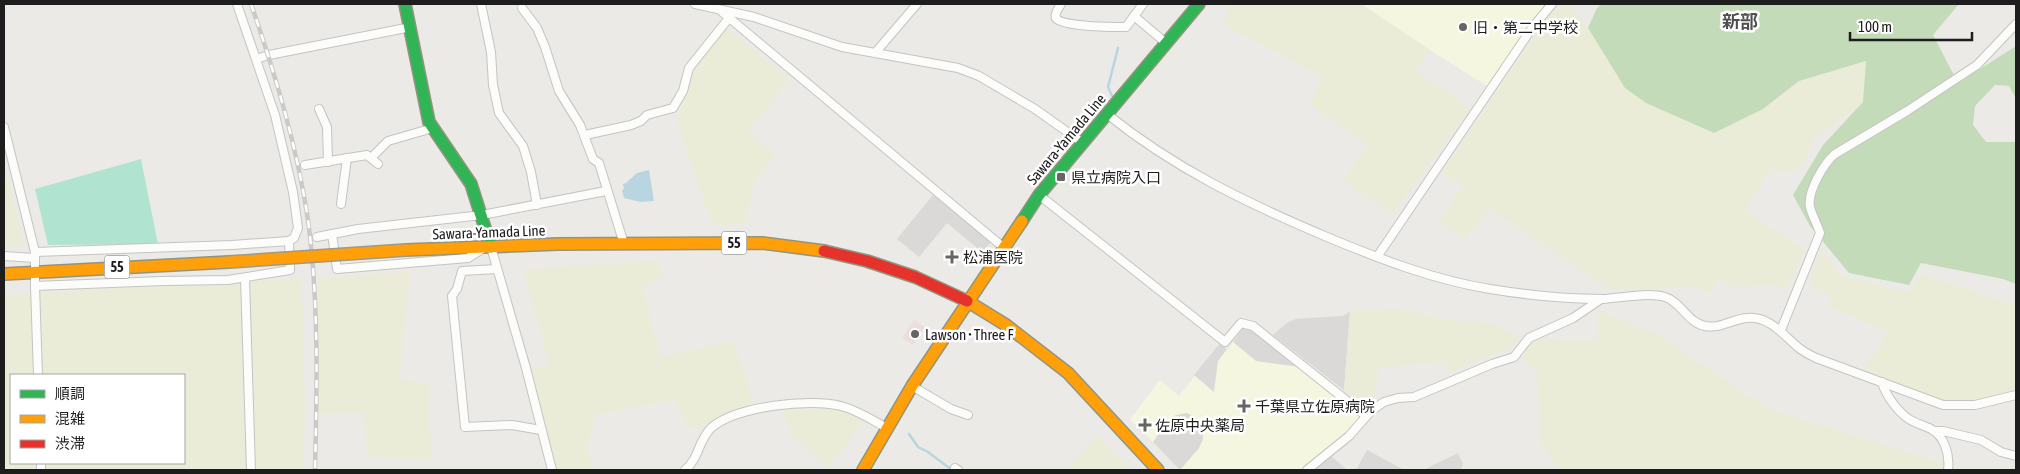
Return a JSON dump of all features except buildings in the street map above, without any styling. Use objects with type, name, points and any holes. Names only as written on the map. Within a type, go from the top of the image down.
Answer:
[{"type":"main road","points":[[405,4],[429,122],[471,184],[482,215],[488,247]]},
{"type":"main road","name":"Sawara-Yamada Line","points":[[863,470],[912,386],[1039,195],[1199,4]]},
{"type":"main road","name":"Sawara-Yamada Line","points":[[4,274],[406,250],[624,244],[756,243],[809,248],[867,261],[915,277],[967,301]]},
{"type":"main road","points":[[967,301],[1006,325],[1068,373],[1158,470]]},
{"type":"street","points":[[4,256],[232,245],[289,241],[294,238],[298,228],[293,192],[275,115],[237,4]]},
{"type":"street","points":[[481,4],[491,52],[493,85],[499,113],[523,146],[531,172],[537,205]]},
{"type":"street","points":[[695,4],[754,17],[842,47],[958,68],[979,76],[1035,109],[1083,143]]},
{"type":"street","points":[[875,53],[917,4]]},
{"type":"street","points":[[1061,4],[1056,13],[1056,18],[1060,22],[1069,25],[1126,27],[1143,4]]},
{"type":"street","points":[[1377,257],[1532,28],[1552,4]]},
{"type":"street","points":[[522,8],[537,28],[559,91],[585,135],[593,159],[599,164],[624,244]]},
{"type":"street","points":[[719,9],[1003,247]]},
{"type":"street","points":[[1134,16],[1166,43]]},
{"type":"street","points":[[585,135],[631,125],[648,115],[673,108],[683,91],[689,68],[729,18]]},
{"type":"street","points":[[1781,330],[1820,233],[1810,205],[1810,198],[1825,163],[1835,154],[1977,65],[2016,24]]},
{"type":"street","points":[[256,59],[411,27]]},
{"type":"street","points":[[319,110],[327,127],[328,162]]},
{"type":"street","points":[[1107,114],[1128,131],[1209,183],[1262,210],[1377,257],[1452,282],[1533,295],[1601,299],[1665,297],[1680,307],[1690,318],[1706,326],[1718,326],[1741,319],[1754,318],[1771,324],[1781,330],[1800,348],[1816,358],[1943,405],[1975,405],[2016,395]]},
{"type":"street","points":[[4,127],[35,255],[38,374]]},
{"type":"street","points":[[371,158],[388,141],[433,128]]},
{"type":"street","points":[[305,165],[367,155],[378,164]]},
{"type":"street","points":[[340,204],[347,158]]},
{"type":"street","points":[[317,236],[358,229],[482,215],[606,191]]},
{"type":"street","points":[[1039,195],[1225,342],[1240,323],[1253,326],[1366,416]]},
{"type":"street","points":[[332,234],[337,269],[468,258],[488,247],[497,269],[526,368],[552,470]]},
{"type":"street","points":[[35,286],[245,278],[290,270],[289,241]]},
{"type":"street","points":[[497,269],[462,271],[457,289],[452,296],[465,427],[512,425],[541,430]]},
{"type":"street","points":[[245,278],[251,470]]},
{"type":"street","points":[[1307,470],[1349,436],[1366,416],[1384,402],[1398,398],[1414,397],[1492,364],[1514,357],[1529,338],[1573,318],[1601,299]]},
{"type":"street","points":[[1882,382],[1884,390],[1906,418],[1934,430],[1982,440],[2001,452],[2016,456]]},
{"type":"street","points":[[912,386],[951,409],[968,415]]},
{"type":"street","points":[[685,470],[691,466],[701,440],[712,427],[744,411],[806,404],[836,405],[863,415],[887,428]]},
{"type":"street","points":[[1934,430],[1945,445],[1949,460],[1948,470]]},
{"type":"shaded area","points":[[1223,4],[1361,4],[1430,50],[1416,72],[1471,108],[1392,214],[1343,180],[1368,145],[1311,105],[1321,76],[1224,25],[1228,12]]},
{"type":"shaded area","name":"旧・第二中学校","points":[[1361,4],[1546,4],[1489,87]]},
{"type":"shaded area","points":[[1571,6],[1603,49],[1763,109],[1799,81],[1866,61],[1863,102],[1811,141],[1807,161],[1794,172],[1770,170],[1745,210],[1805,250],[1787,287],[1762,285],[1735,287],[1718,281],[1710,293],[1688,286],[1650,290],[1609,289],[1489,208],[1465,240],[1440,221],[1463,186],[1442,172],[1550,12]]},
{"type":"shaded area","points":[[727,28],[790,80],[748,131],[775,156],[755,180],[745,224],[712,225],[677,122],[692,69]]},
{"type":"shaded area","points":[[4,163],[24,246],[4,246]]},
{"type":"shaded area","points":[[933,195],[991,242],[982,252],[947,223],[919,257],[897,239]]},
{"type":"shaded area","points":[[1821,249],[1842,276],[1909,292],[1922,274],[2016,306],[2016,392],[1975,402],[1944,402],[1863,371],[1888,333],[1826,304],[1830,295],[1809,285]]},
{"type":"shaded area","points":[[657,260],[663,276],[643,287],[660,357],[734,340],[754,404],[691,430],[674,400],[595,415],[587,448],[594,470],[555,470],[528,368],[549,365],[523,269]]},
{"type":"shaded area","points":[[410,272],[399,378],[429,384],[431,459],[368,458],[362,414],[316,413],[317,278]]},
{"type":"shaded area","points":[[302,278],[305,414],[303,470],[4,470],[4,295]]},
{"type":"shaded area","points":[[1399,308],[1441,319],[1493,323],[1519,337],[1511,348],[1447,373],[1446,362],[1380,367],[1374,397],[1364,406],[1344,390],[1350,311]]},
{"type":"shaded area","points":[[1597,310],[1656,333],[1766,408],[1946,464],[1959,470],[1561,470],[1540,443],[1537,373],[1522,359],[1532,338],[1598,341]]},
{"type":"shaded area","points":[[1350,311],[1344,390],[1273,335],[1288,322],[1296,319],[1343,316]]},
{"type":"shaded area","points":[[914,320],[925,327],[913,345],[902,338]]},
{"type":"shaded area","name":"千葉県立佐原病院","points":[[1244,327],[1251,328],[1361,415],[1348,433],[1300,470],[1181,470],[1130,419],[1160,380],[1179,396],[1220,343],[1228,349]]},
{"type":"shaded area","points":[[1244,327],[1251,328],[1300,367],[1256,361],[1233,342]]},
{"type":"shaded area","points":[[1220,343],[1227,349],[1218,361],[1214,392],[1194,375]]},
{"type":"shaded area","points":[[784,409],[831,409],[845,412],[864,421],[828,468],[790,433],[784,414]]},
{"type":"shaded area","points":[[1187,413],[1197,418],[1203,425],[1203,439],[1199,448],[1180,470],[1153,442],[1171,418]]},
{"type":"shaded area","points":[[1098,435],[1131,470],[1066,470]]},
{"type":"shaded area","points":[[1367,450],[1404,470],[1356,470]]},
{"type":"shaded area","points":[[1458,453],[1463,464],[1461,470],[1423,470]]},
{"type":"shaded area","points":[[1330,455],[1347,470],[1312,470]]},
{"type":"green space","points":[[1602,4],[1959,4],[1933,35],[1958,83],[2016,46],[2016,99],[2009,86],[1995,85],[1975,106],[1973,125],[1986,142],[2016,142],[2016,284],[2003,279],[1921,263],[1909,285],[1849,273],[1810,226],[1793,195],[1823,145],[1863,102],[1866,61],[1799,81],[1763,109],[1714,133],[1646,103],[1625,88],[1588,28],[1597,8]]},
{"type":"green space","points":[[141,159],[158,244],[48,245],[35,189]]},
{"type":"water","points":[[649,170],[654,201],[640,202],[624,198],[623,184],[637,173]]},
{"type":"waterway","points":[[1112,96],[1108,87],[1118,48]]},
{"type":"waterway","points":[[909,434],[918,447],[952,470]]},
{"type":"railway","points":[[251,4],[284,110],[298,165],[308,220],[316,314],[315,470]]},
{"type":"traffic: fast","points":[[405,4],[429,122],[471,184],[491,247]]},
{"type":"traffic: fast","points":[[1022,221],[1039,195],[1199,4]]},
{"type":"traffic: slow","points":[[863,470],[912,386],[1022,221]]},
{"type":"traffic: slow","points":[[406,250],[558,244],[762,243],[824,251]]},
{"type":"traffic: slow","points":[[229,262],[406,250]]},
{"type":"traffic: slow","points":[[4,274],[229,262]]},
{"type":"traffic: slow","points":[[967,301],[1006,325],[1068,373],[1158,470]]},
{"type":"traffic: jam","points":[[824,251],[867,261],[915,277],[967,301]]},
{"type":"place","name":"旧・第二中学校","points":[[1463,27]]},
{"type":"place","name":"県立病院入口","points":[[1061,177]]},
{"type":"place","name":"松浦医院","points":[[952,257]]},
{"type":"place","name":"Lawson･Three F","points":[[915,334]]},
{"type":"place","name":"千葉県立佐原病院","points":[[1244,406]]},
{"type":"place","name":"佐原中央薬局","points":[[1145,425]]},
{"type":"district","name":"新部","points":[[1740,21]]}]
